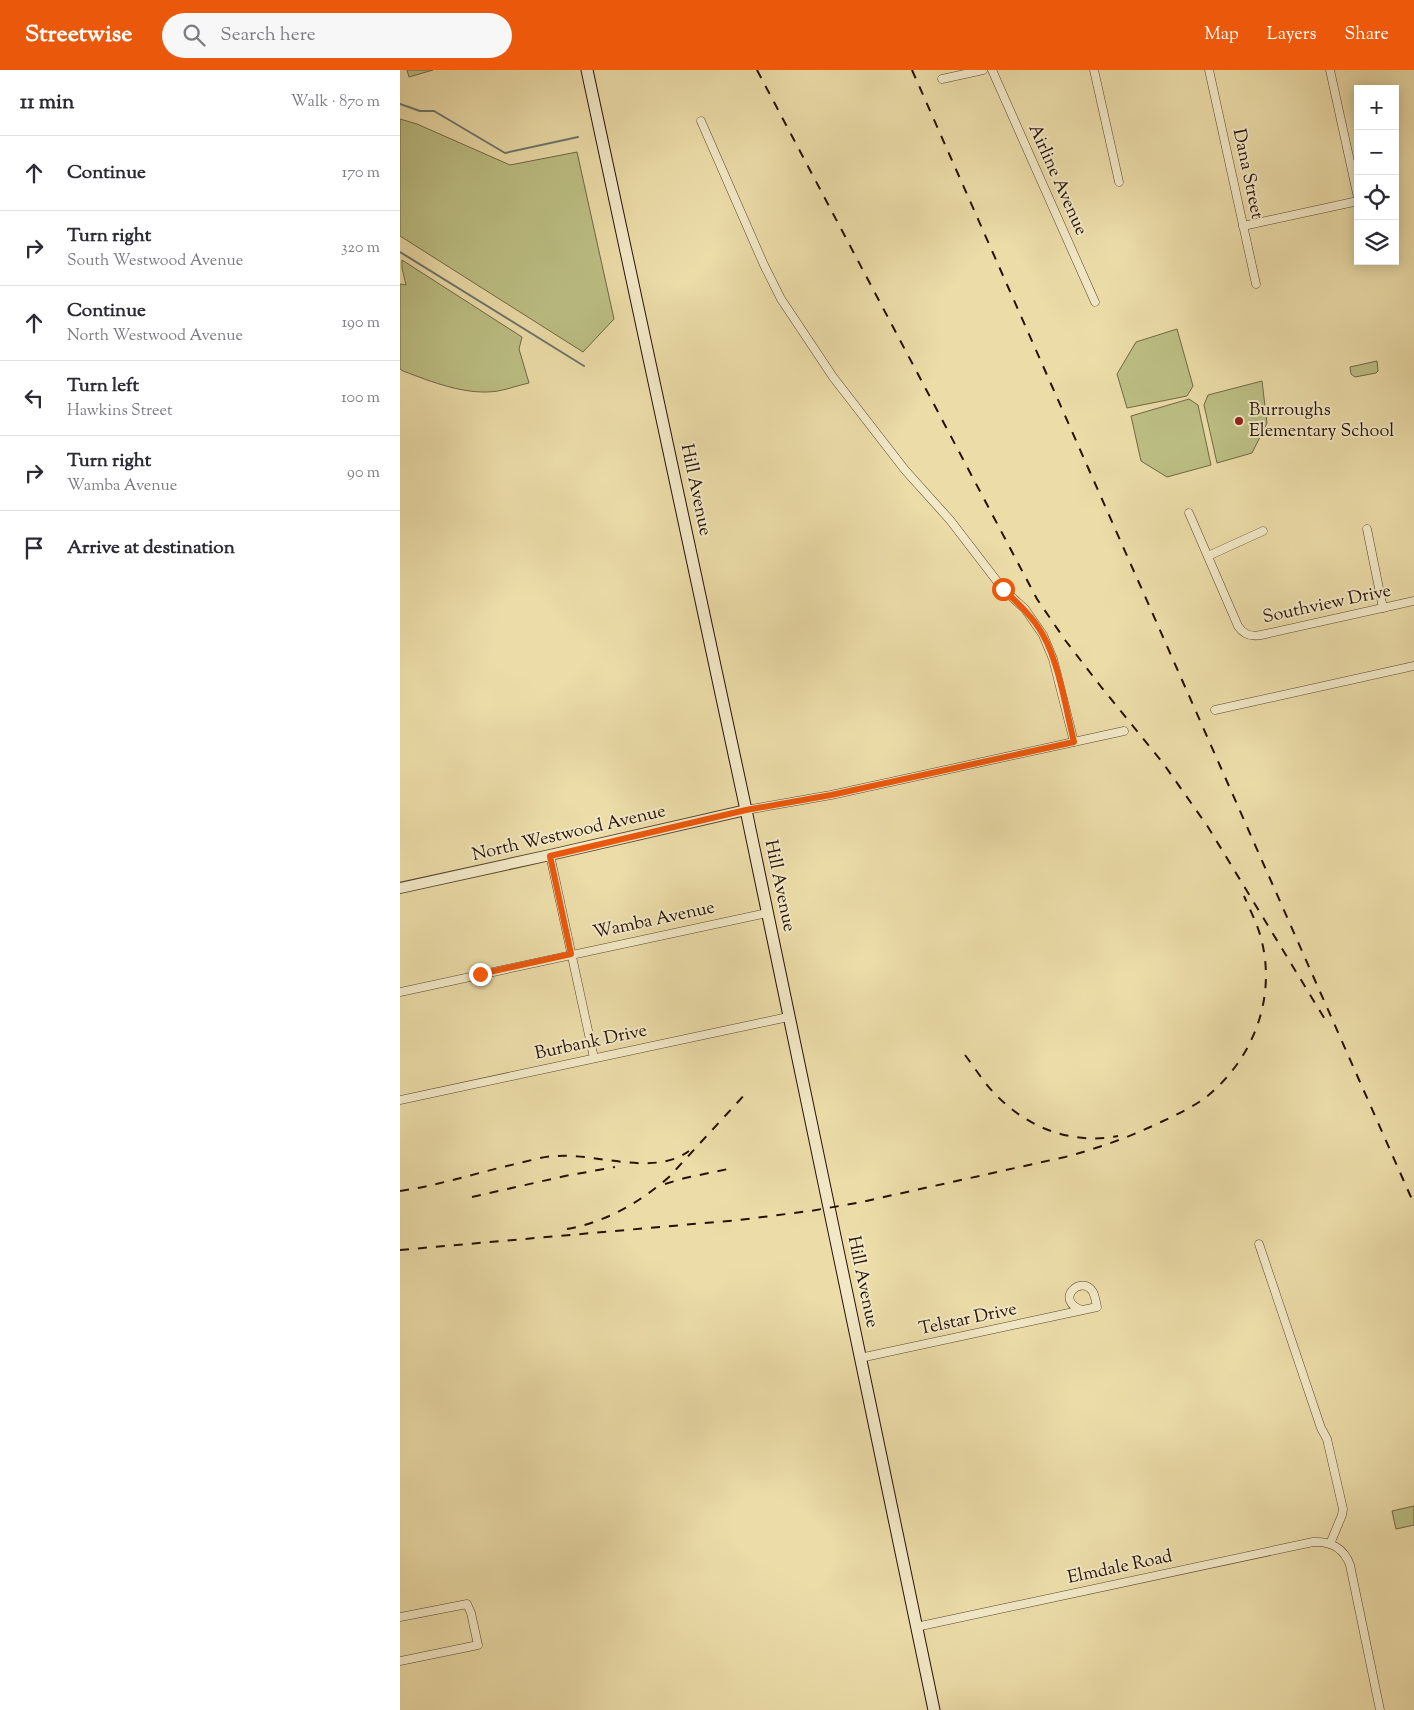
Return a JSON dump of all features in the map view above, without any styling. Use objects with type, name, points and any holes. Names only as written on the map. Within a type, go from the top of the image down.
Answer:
[{"type":"main road","name":"Hill Avenue","points":[[587,70],[746,810],[934,1710]]},
{"type":"street","points":[[942,79],[983,70]]},
{"type":"street","name":"Airline Avenue","points":[[992,70],[1095,302]]},
{"type":"street","points":[[1094,70],[1119,182]]},
{"type":"street","name":"Dana Street","points":[[1209,70],[1256,284]]},
{"type":"street","points":[[1330,70],[1354,181]]},
{"type":"street","points":[[701,121],[764,265],[781,299],[827,369],[905,470],[950,520],[1003,589],[1025,609],[1043,635],[1053,659],[1074,742]]},
{"type":"street","points":[[1242,226],[1354,201]]},
{"type":"street","points":[[1189,513],[1208,556],[1263,531]]},
{"type":"street","points":[[1367,529],[1383,608]]},
{"type":"street","name":"Southview Drive","points":[[1208,556],[1238,626],[1251,636],[1414,601]]},
{"type":"street","points":[[1216,710],[1414,666]]},
{"type":"street","points":[[746,810],[831,795],[1124,731]]},
{"type":"street","name":"North Westwood Avenue","points":[[400,888],[550,856],[746,810]]},
{"type":"street","points":[[550,856],[594,1058]]},
{"type":"street","name":"Wamba Avenue","points":[[400,992],[767,913]]},
{"type":"street","name":"Burbank Drive","points":[[400,1100],[788,1017]]},
{"type":"street","points":[[1259,1244],[1321,1428],[1330,1447],[1343,1510],[1330,1544],[1341,1550],[1350,1565],[1380,1710]]},
{"type":"street","name":"Telstar Drive","points":[[860,1358],[1082,1310]]},
{"type":"street","name":"Elmdale Road","points":[[916,1627],[1313,1542],[1330,1544]]},
{"type":"street","points":[[400,1617],[467,1604],[471,1613],[478,1645],[400,1661]]},
{"type":"green space","points":[[407,70],[433,70],[409,77]]},
{"type":"green space","points":[[400,119],[417,124],[510,165],[577,152],[614,319],[583,352],[400,236]]},
{"type":"green space","points":[[402,260],[522,337],[519,349],[529,383],[498,391],[474,392],[438,383],[400,369],[400,284],[406,285]]},
{"type":"green space","points":[[1177,329],[1193,386],[1187,396],[1127,408],[1117,374],[1136,342]]},
{"type":"green space","points":[[1377,361],[1378,371],[1376,373],[1355,377],[1351,374],[1350,367]]},
{"type":"green space","points":[[1262,381],[1267,423],[1252,453],[1217,463],[1204,405],[1208,395]]},
{"type":"green space","points":[[1189,399],[1198,405],[1211,465],[1167,477],[1141,461],[1131,416]]},
{"type":"green space","points":[[1414,1506],[1414,1525],[1396,1529],[1392,1511]]},
{"type":"waterway","points":[[400,104],[420,111],[434,111],[505,153],[578,137]]},
{"type":"waterway","points":[[400,252],[584,366]]},
{"type":"railway","points":[[757,70],[1037,599],[1065,640],[1163,763],[1208,827],[1326,1021]]},
{"type":"railway","points":[[912,70],[1414,1204]]},
{"type":"railway","points":[[400,1250],[739,1220],[810,1211],[857,1203],[1065,1157],[1138,1133],[1194,1105],[1222,1083],[1248,1046],[1257,1026],[1263,1005],[1266,983],[1265,961],[1261,938],[1244,896]]},
{"type":"railway","points":[[965,1055],[996,1095],[1022,1117],[1037,1125],[1068,1136],[1084,1138],[1118,1136]]},
{"type":"railway","points":[[567,1229],[595,1222],[609,1216],[634,1203],[658,1186],[669,1177],[748,1091]]},
{"type":"railway","points":[[400,1191],[538,1158],[572,1156],[642,1163],[675,1159],[689,1151]]},
{"type":"railway","points":[[472,1197],[615,1167]]},
{"type":"railway","points":[[665,1184],[728,1169]]},
{"type":"place","name":"Burroughs Elementary School","points":[[1239,421]]},
{"type":"route","points":[[480,974],[571,954],[550,856],[746,810],[831,795],[1074,742],[1053,659],[1043,635],[1025,609],[1003,589]]}]
